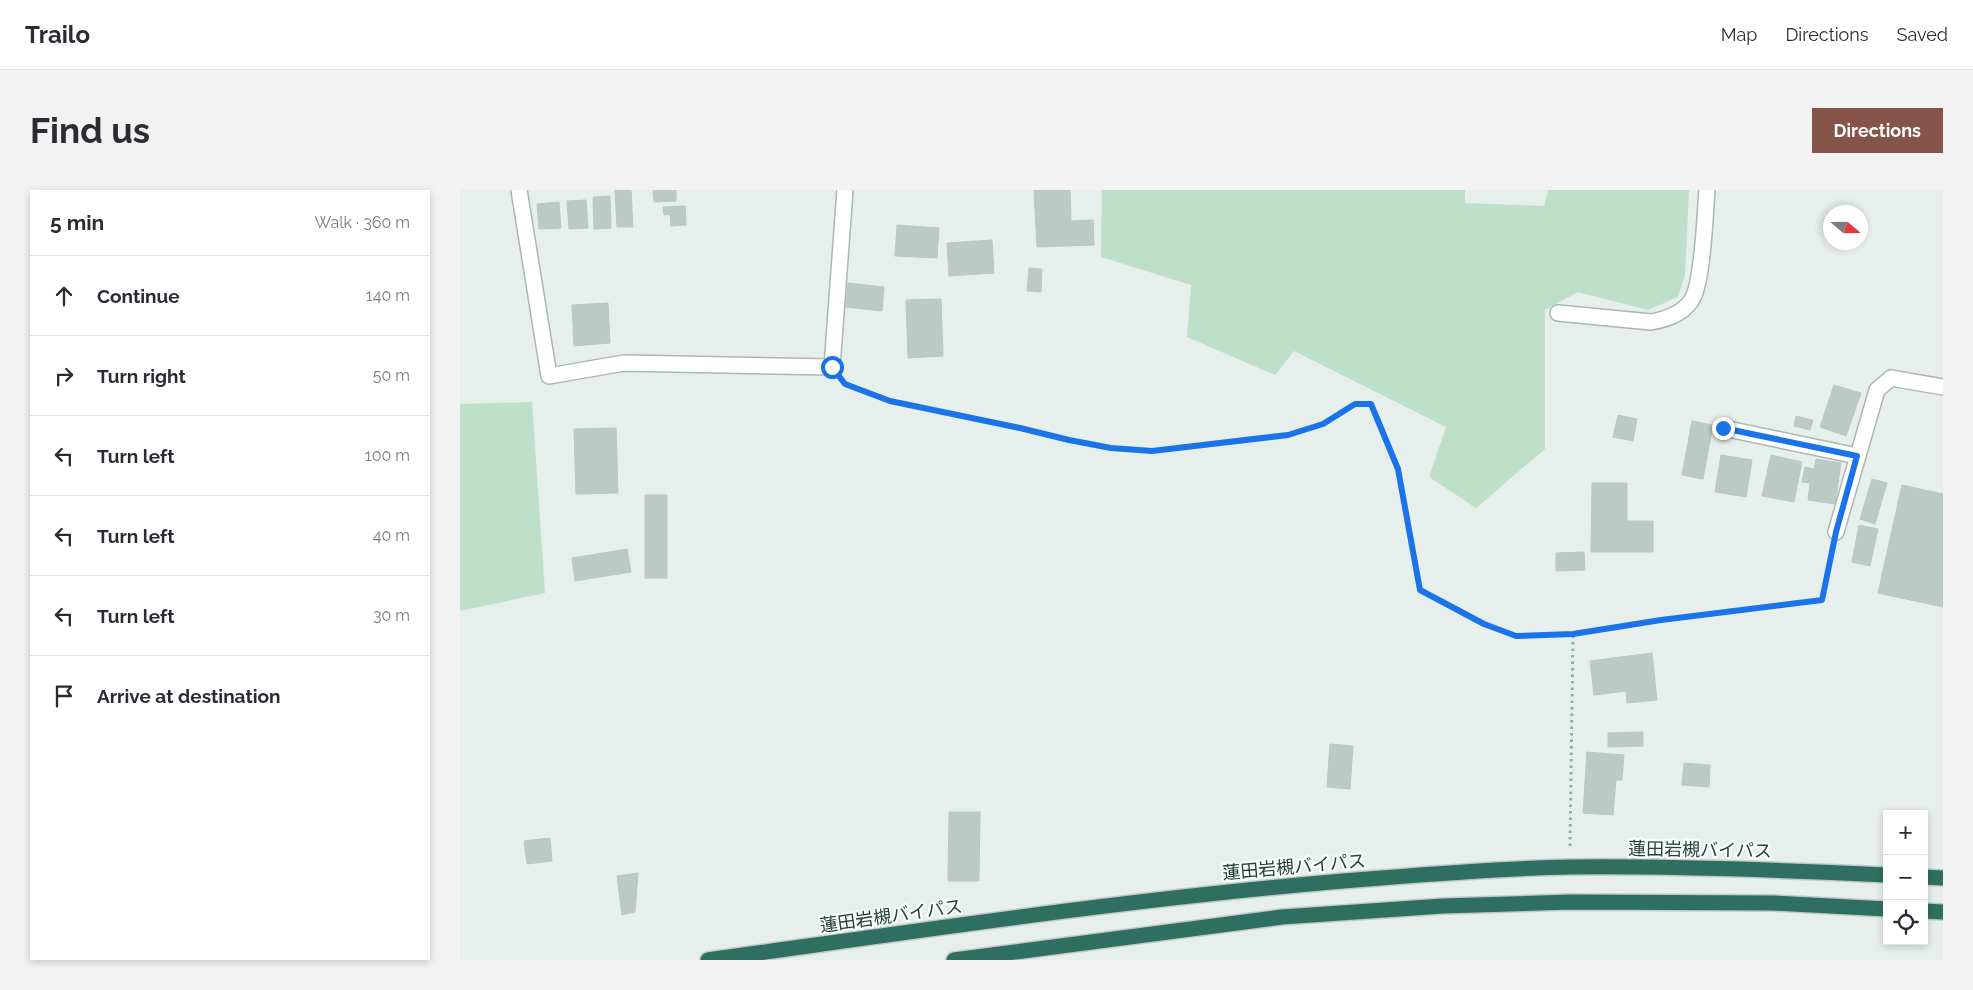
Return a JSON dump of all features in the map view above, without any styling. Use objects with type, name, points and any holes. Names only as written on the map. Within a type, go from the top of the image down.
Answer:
[{"type":"highway","name":"蓮田岩槻バイパス","points":[[708,960],[1084,908],[1284,885],[1570,867],[1768,870],[1883,875]]},
{"type":"highway","points":[[1928,877],[1943,878]]},
{"type":"highway","points":[[954,960],[1282,917],[1443,906],[1571,902],[1763,902],[1883,909]]},
{"type":"highway","points":[[1928,911],[1943,912]]},
{"type":"street","points":[[520,190],[549,376],[624,363],[832,367],[845,190]]},
{"type":"street","points":[[1558,314],[1652,322],[1682,311],[1692,299],[1698,283],[1707,190]]},
{"type":"street","points":[[1836,532],[1877,390],[1891,378],[1943,387]]},
{"type":"street","points":[[1723,428],[1857,456]]},
{"type":"path","points":[[832,367],[845,384],[890,401],[1069,440],[1111,448],[1152,451],[1288,435],[1323,424],[1355,404],[1371,404],[1398,469],[1420,590],[1484,624],[1516,636],[1573,634],[1661,620],[1822,600],[1836,532]]},
{"type":"path","points":[[1570,867],[1573,634]]},
{"type":"green space","points":[[1102,190],[1465,190],[1465,203],[1544,206],[1548,190],[1689,190],[1685,275],[1678,297],[1648,310],[1578,292],[1545,310],[1545,449],[1476,508],[1429,477],[1446,427],[1294,351],[1275,375],[1187,337],[1191,285],[1101,257]]},
{"type":"green space","points":[[532,402],[545,593],[460,611],[460,404]]},
{"type":"building","points":[[615,190],[631,190],[633,227],[617,227]]},
{"type":"building","points":[[653,190],[676,190],[676,201],[654,202]]},
{"type":"building","points":[[1034,190],[1070,190],[1071,221],[1093,220],[1094,245],[1037,247]]},
{"type":"building","points":[[610,196],[611,228],[594,229],[593,197]]},
{"type":"building","points":[[586,200],[588,228],[569,229],[567,201]]},
{"type":"building","points":[[559,202],[561,228],[539,229],[537,204]]},
{"type":"building","points":[[685,206],[686,225],[671,226],[670,214],[664,215],[663,207]]},
{"type":"building","points":[[897,225],[939,228],[937,258],[895,256]]},
{"type":"building","points":[[992,240],[994,273],[949,276],[947,243]]},
{"type":"building","points":[[1029,268],[1042,269],[1041,292],[1027,291]]},
{"type":"building","points":[[848,283],[884,287],[882,311],[846,307]]},
{"type":"building","points":[[941,299],[943,356],[908,358],[906,300]]},
{"type":"building","points":[[608,303],[610,343],[574,346],[572,305]]},
{"type":"building","points":[[1834,385],[1861,393],[1846,436],[1820,427]]},
{"type":"building","points":[[1618,415],[1637,419],[1633,441],[1613,437]]},
{"type":"building","points":[[1796,416],[1813,420],[1810,430],[1794,426]]},
{"type":"building","points":[[1692,421],[1713,425],[1703,479],[1682,475]]},
{"type":"building","points":[[616,428],[618,493],[576,494],[574,429]]},
{"type":"building","points":[[1721,455],[1752,460],[1746,497],[1715,492]]},
{"type":"building","points":[[1771,455],[1802,462],[1794,502],[1762,496]]},
{"type":"building","points":[[1816,459],[1841,463],[1835,504],[1808,500],[1810,483],[1802,482],[1805,467],[1814,469]]},
{"type":"building","points":[[1872,479],[1887,483],[1875,524],[1860,519]]},
{"type":"building","points":[[1592,483],[1627,483],[1627,521],[1653,521],[1653,552],[1591,552]]},
{"type":"building","points":[[1902,485],[1943,494],[1943,607],[1878,593]]},
{"type":"building","points":[[645,495],[667,495],[667,578],[645,578]]},
{"type":"building","points":[[1859,525],[1878,529],[1870,566],[1852,562]]},
{"type":"building","points":[[627,549],[631,572],[575,581],[572,558]]},
{"type":"building","points":[[1584,552],[1585,570],[1556,571],[1556,553]]},
{"type":"building","points":[[1652,653],[1657,700],[1627,703],[1626,691],[1594,695],[1590,661]]},
{"type":"building","points":[[1643,732],[1643,746],[1608,747],[1608,733]]},
{"type":"building","points":[[1330,744],[1353,746],[1350,789],[1327,787]]},
{"type":"building","points":[[1587,752],[1624,755],[1622,780],[1616,780],[1613,815],[1583,813]]},
{"type":"building","points":[[1684,763],[1710,765],[1709,787],[1682,785]]},
{"type":"building","points":[[949,812],[980,812],[979,881],[948,881]]},
{"type":"building","points":[[550,838],[552,861],[527,864],[524,841]]},
{"type":"building","points":[[638,873],[635,912],[622,915],[617,876]]},
{"type":"route","points":[[832,367],[845,384],[890,401],[1069,440],[1111,448],[1152,451],[1288,435],[1323,424],[1355,404],[1371,404],[1398,469],[1420,590],[1484,624],[1516,636],[1573,634],[1661,620],[1822,600],[1836,532],[1857,456],[1723,428]]}]
